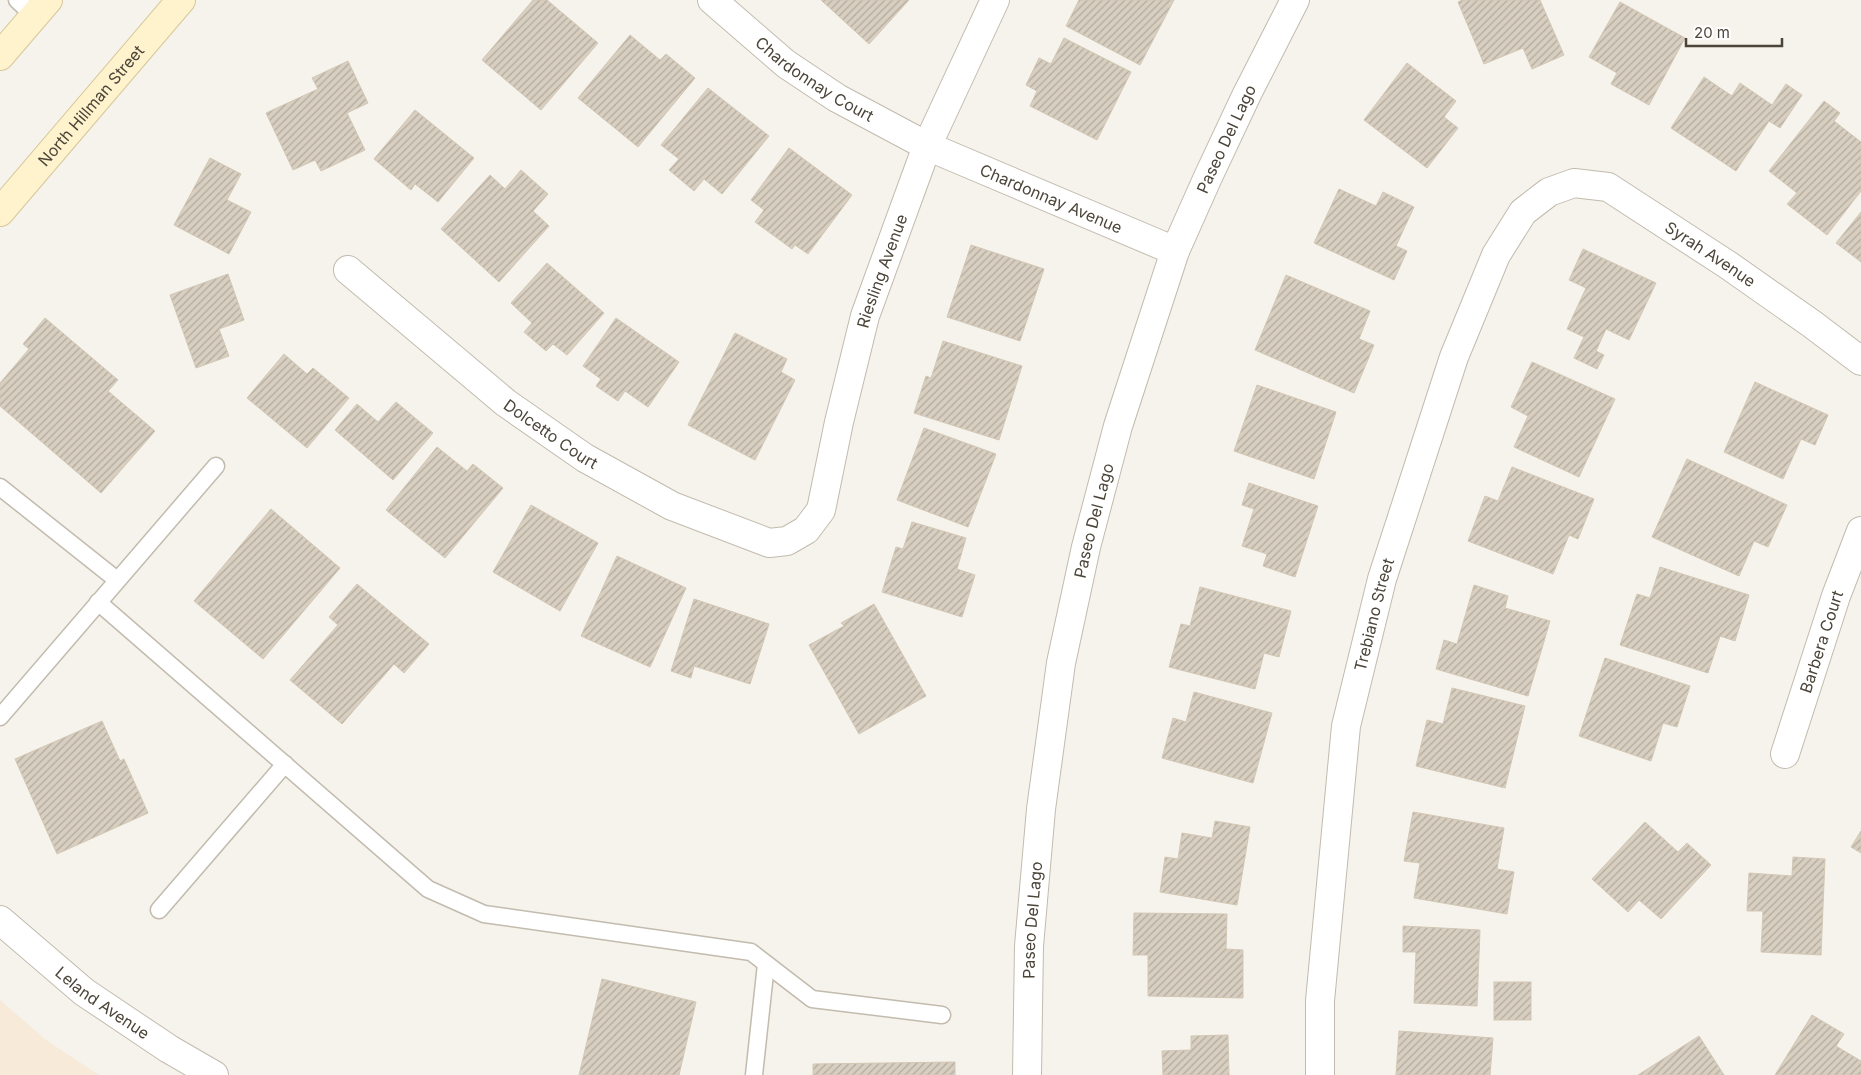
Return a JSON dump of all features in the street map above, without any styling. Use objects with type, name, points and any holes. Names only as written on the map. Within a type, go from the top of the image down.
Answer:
[{"type":"main road","name":"North Hillman Street","points":[[0,212],[181,0]]},
{"type":"main road","points":[[0,56],[33,5]]},
{"type":"street","name":"Chardonnay Court","points":[[712,0],[786,64],[837,98],[927,146]]},
{"type":"street","name":"Riesling Avenue","points":[[787,541],[806,530],[821,510],[839,422],[865,316],[927,146],[995,0]]},
{"type":"street","name":"Paseo Del Lago","points":[[1027,1075],[1030,946],[1043,789],[1061,663],[1077,584],[1103,482],[1137,365],[1176,251],[1243,102],[1295,0]]},
{"type":"street","name":"Chardonnay Avenue","points":[[927,146],[1176,251]]},
{"type":"street","name":"Syrah Avenue","points":[[1549,192],[1574,183],[1608,187],[1728,265],[1861,361]]},
{"type":"street","name":"Trebiano Street","points":[[1320,1075],[1320,1001],[1346,726],[1382,579],[1454,357],[1496,255],[1523,212],[1549,192]]},
{"type":"street","name":"Dolcetto Court","points":[[348,270],[506,402],[585,458],[672,506],[768,543],[787,541]]},
{"type":"street","name":"Barbera Court","points":[[1785,754],[1836,596],[1861,531]]},
{"type":"street","name":"Leland Avenue","points":[[0,920],[84,992],[214,1075]]},
{"type":"lane","points":[[0,717],[216,466]]},
{"type":"lane","points":[[0,487],[117,580]]},
{"type":"lane","points":[[98,602],[428,889],[484,914],[751,952],[812,999],[942,1015]]},
{"type":"lane","points":[[159,910],[285,764]]},
{"type":"lane","points":[[754,1075],[766,964]]},
{"type":"shaded area","points":[[0,1000],[46,1040],[99,1075],[0,1075]]},
{"type":"building","points":[[533,0],[547,0],[598,43],[541,110],[482,60]]},
{"type":"building","points":[[821,0],[909,0],[869,44]]},
{"type":"building","points":[[1079,0],[1174,0],[1140,65],[1066,26]]},
{"type":"building","points":[[1462,0],[1540,0],[1564,55],[1532,69],[1523,48],[1484,64],[1458,2]]},
{"type":"building","points":[[1620,2],[1685,38],[1649,105],[1611,84],[1617,73],[1589,57]]},
{"type":"building","points":[[630,35],[660,60],[666,54],[695,78],[638,147],[578,98]]},
{"type":"building","points":[[1064,38],[1131,72],[1097,140],[1030,106],[1037,91],[1026,85],[1039,58],[1051,64]]},
{"type":"building","points":[[348,61],[368,103],[347,113],[365,150],[321,171],[315,160],[293,170],[266,113],[318,89],[312,78]]},
{"type":"building","points":[[1407,63],[1456,101],[1444,117],[1458,128],[1427,168],[1364,120]]},
{"type":"building","points":[[1704,77],[1732,96],[1740,83],[1772,105],[1786,84],[1802,95],[1780,128],[1769,121],[1736,171],[1671,128]]},
{"type":"building","points":[[708,88],[769,136],[722,194],[704,179],[694,191],[669,170],[679,159],[661,145]]},
{"type":"building","points":[[1824,101],[1840,113],[1834,121],[1861,142],[1861,191],[1827,235],[1787,204],[1797,193],[1769,171]]},
{"type":"building","points":[[415,110],[474,158],[438,202],[415,184],[411,190],[374,159]]},
{"type":"building","points":[[789,148],[852,195],[808,254],[795,245],[792,249],[755,222],[764,210],[751,200]]},
{"type":"building","points":[[210,158],[241,174],[227,200],[251,212],[229,254],[174,225]]},
{"type":"building","points":[[521,170],[548,194],[533,211],[549,226],[499,282],[441,229],[490,175],[505,189]]},
{"type":"building","points":[[1339,189],[1376,206],[1383,192],[1414,207],[1396,246],[1407,251],[1394,280],[1314,243]]},
{"type":"building","points":[[1861,212],[1861,262],[1836,243]]},
{"type":"building","points":[[971,245],[1044,269],[1020,341],[947,317]]},
{"type":"building","points":[[1583,249],[1656,283],[1629,340],[1606,329],[1596,351],[1604,355],[1597,369],[1574,358],[1584,337],[1567,329],[1586,288],[1569,280]]},
{"type":"building","points":[[547,263],[604,313],[567,355],[553,344],[546,351],[524,332],[532,323],[511,303]]},
{"type":"building","points":[[228,274],[244,320],[219,329],[229,356],[196,368],[170,295]]},
{"type":"building","points":[[1286,275],[1370,311],[1359,339],[1374,345],[1354,393],[1255,350]]},
{"type":"building","points":[[45,318],[118,380],[108,391],[155,431],[101,493],[0,406],[0,383],[29,349],[23,344]]},
{"type":"building","points":[[616,318],[679,362],[648,407],[625,391],[618,401],[596,386],[601,379],[583,366]]},
{"type":"building","points":[[735,333],[787,359],[781,372],[795,380],[755,460],[688,425]]},
{"type":"building","points":[[943,341],[1022,366],[999,440],[914,413],[926,376],[931,378]]},
{"type":"building","points":[[284,354],[307,374],[313,368],[349,398],[307,448],[247,398]]},
{"type":"building","points":[[1532,362],[1615,399],[1579,477],[1514,447],[1528,416],[1511,407]]},
{"type":"building","points":[[1755,382],[1828,415],[1815,445],[1801,439],[1783,479],[1724,452]]},
{"type":"building","points":[[1257,385],[1336,412],[1314,479],[1234,451]]},
{"type":"building","points":[[396,402],[433,433],[393,480],[335,430],[357,404],[378,422]]},
{"type":"building","points":[[924,428],[996,454],[968,527],[897,500]]},
{"type":"building","points":[[437,447],[467,471],[473,464],[503,488],[445,558],[386,510]]},
{"type":"building","points":[[1687,459],[1787,505],[1768,547],[1754,541],[1739,576],[1652,537]]},
{"type":"building","points":[[1512,467],[1594,499],[1578,539],[1569,535],[1553,574],[1468,541],[1485,496],[1498,501]]},
{"type":"building","points":[[1249,483],[1318,506],[1295,577],[1263,566],[1267,554],[1242,546],[1254,509],[1242,505]]},
{"type":"building","points":[[531,505],[598,543],[560,611],[493,572]]},
{"type":"building","points":[[271,509],[340,568],[263,659],[194,601]]},
{"type":"building","points":[[912,522],[966,538],[957,569],[975,575],[962,617],[882,592],[896,547],[903,549]]},
{"type":"building","points":[[617,556],[686,588],[650,667],[581,636]]},
{"type":"building","points":[[1660,567],[1749,595],[1735,641],[1720,636],[1708,673],[1620,645],[1637,594],[1650,598]]},
{"type":"building","points":[[357,584],[429,644],[404,673],[394,664],[342,724],[290,680],[338,625],[329,617]]},
{"type":"building","points":[[1474,585],[1508,596],[1505,608],[1550,621],[1528,696],[1436,669],[1444,640],[1457,644]]},
{"type":"building","points":[[1200,587],[1291,611],[1279,657],[1264,653],[1255,689],[1169,667],[1181,624],[1190,626]]},
{"type":"building","points":[[694,599],[769,624],[750,684],[694,666],[691,678],[671,671]]},
{"type":"building","points":[[874,604],[926,696],[859,734],[809,645],[844,626],[841,623]]},
{"type":"building","points":[[1605,658],[1690,686],[1677,727],[1663,723],[1651,761],[1579,736]]},
{"type":"building","points":[[1452,688],[1525,706],[1505,788],[1416,766],[1427,720],[1443,724]]},
{"type":"building","points":[[1194,692],[1272,713],[1253,783],[1162,758],[1173,718],[1186,722]]},
{"type":"building","points":[[102,721],[120,761],[124,759],[148,813],[57,854],[15,759]]},
{"type":"building","points":[[1413,812],[1504,828],[1497,869],[1514,872],[1507,914],[1414,898],[1420,863],[1404,861]]},
{"type":"building","points":[[1215,821],[1250,827],[1237,905],[1160,892],[1165,857],[1178,859],[1182,833],[1212,838]]},
{"type":"building","points":[[1645,822],[1678,852],[1687,843],[1711,865],[1661,919],[1639,900],[1628,912],[1592,879]]},
{"type":"building","points":[[1861,831],[1861,853],[1851,847]]},
{"type":"building","points":[[1793,857],[1825,859],[1821,955],[1761,952],[1763,911],[1747,911],[1749,873],[1792,876]]},
{"type":"building","points":[[1134,913],[1227,914],[1226,949],[1243,950],[1243,998],[1148,996],[1148,955],[1133,955]]},
{"type":"building","points":[[1403,926],[1480,930],[1477,1006],[1414,1003],[1416,952],[1403,952]]},
{"type":"building","points":[[602,979],[696,1002],[679,1075],[579,1075]]},
{"type":"building","points":[[1494,982],[1531,982],[1531,1020],[1494,1020]]},
{"type":"building","points":[[1812,1015],[1844,1034],[1836,1046],[1861,1061],[1861,1075],[1775,1075]]},
{"type":"building","points":[[1399,1031],[1493,1038],[1490,1075],[1396,1075]]},
{"type":"building","points":[[1228,1035],[1229,1075],[1163,1075],[1162,1051],[1191,1050],[1191,1036]]},
{"type":"building","points":[[1699,1036],[1724,1075],[1638,1075]]},
{"type":"building","points":[[955,1062],[955,1075],[813,1075],[813,1064]]}]
